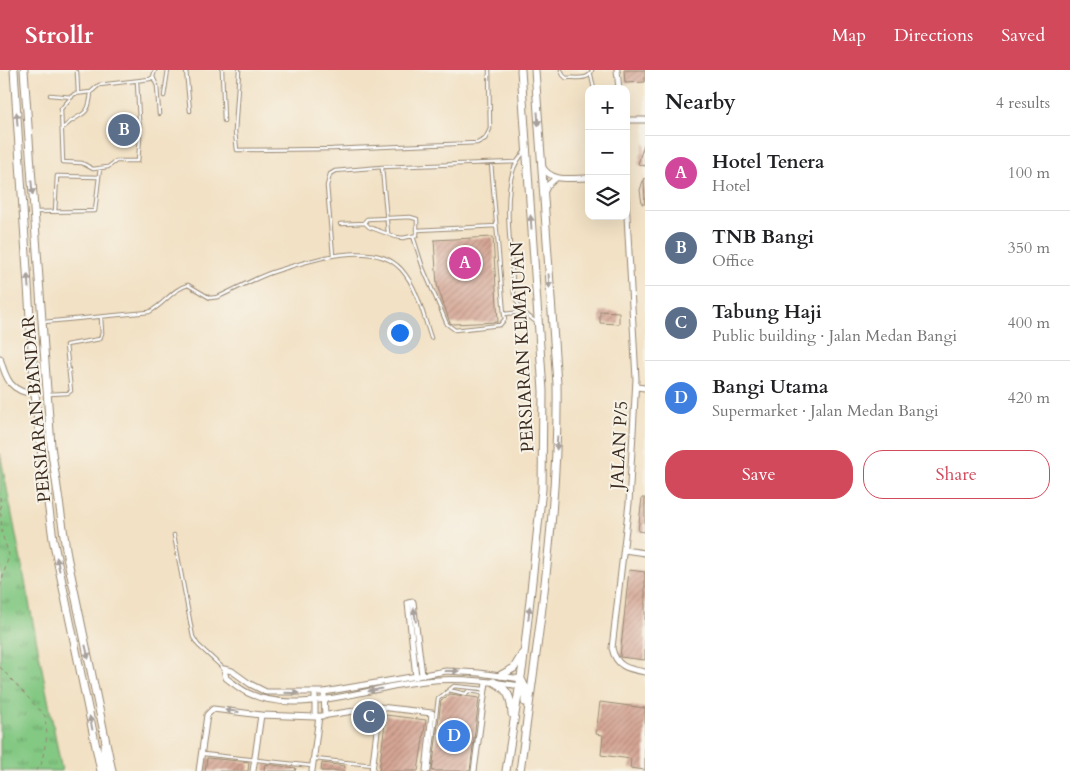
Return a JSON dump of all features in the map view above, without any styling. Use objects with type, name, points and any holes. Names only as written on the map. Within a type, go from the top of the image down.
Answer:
[{"type":"main road","name":"PERSIARAN BANDAR","points":[[14,70],[35,394],[53,539],[99,762],[99,771]]},
{"type":"main road","name":"PERSIARAN BANDAR","points":[[24,70],[51,446],[67,556],[112,771]]},
{"type":"main road","name":"PERSIARAN KEMAJUAN","points":[[506,771],[522,682],[542,489],[543,400],[521,70]]},
{"type":"main road","name":"PERSIARAN KEMAJUAN","points":[[520,771],[555,490],[557,436],[557,384],[535,70]]},
{"type":"main road","points":[[525,737],[521,726],[526,696],[522,682],[528,676],[535,627],[540,610]]},
{"type":"main road","points":[[501,675],[514,668],[521,658],[525,647]]},
{"type":"main road","points":[[494,682],[508,693],[511,699],[513,724]]},
{"type":"main road","points":[[104,734],[104,757],[107,771]]},
{"type":"street","points":[[617,70],[619,85]]},
{"type":"street","points":[[630,120],[645,120]]},
{"type":"street","points":[[541,165],[546,173],[556,178],[585,178]]},
{"type":"street","points":[[543,194],[548,185],[556,178]]},
{"type":"street","name":"JALAN P/5","points":[[627,220],[636,387],[629,503],[612,648],[614,657],[619,663],[628,668],[645,672]]},
{"type":"street","points":[[0,358],[10,384],[20,391],[35,394]]},
{"type":"street","points":[[636,387],[645,388]]},
{"type":"street","points":[[624,550],[645,553]]},
{"type":"street","points":[[416,682],[419,675],[413,602],[408,603],[419,675],[423,681]]},
{"type":"street","points":[[224,669],[232,671],[250,684],[266,692],[324,692],[446,671],[501,675],[522,682],[423,681],[324,700],[274,700],[254,695],[238,687],[226,678],[224,669]]},
{"type":"street","points":[[474,771],[486,682]]},
{"type":"street","points":[[313,769],[324,692]]},
{"type":"street","points":[[315,693],[320,716]]},
{"type":"street","points":[[372,768],[380,707]]},
{"type":"street","points":[[199,771],[206,715],[213,709],[261,715],[320,716],[380,707],[432,713],[427,771]]},
{"type":"street","points":[[253,771],[261,715]]},
{"type":"lane","points":[[155,70],[153,77],[157,86],[159,114]]},
{"type":"lane","points":[[164,96],[168,70]]},
{"type":"lane","points":[[186,70],[190,111]]},
{"type":"lane","points":[[222,70],[224,121]]},
{"type":"lane","points":[[239,70],[235,132],[237,150],[332,150],[476,143],[485,139],[490,129],[489,70]]},
{"type":"lane","points":[[561,70],[566,78],[588,77],[591,75]]},
{"type":"lane","points":[[592,70],[593,85]]},
{"type":"lane","points":[[77,72],[78,93]]},
{"type":"lane","points":[[138,82],[140,138],[138,161],[116,161],[108,167],[93,169],[82,163],[63,162],[62,109],[72,97],[78,93],[91,92],[99,85],[138,82],[153,77]]},
{"type":"lane","points":[[63,127],[80,117],[90,106],[91,92]]},
{"type":"lane","points":[[50,95],[72,97]]},
{"type":"lane","points":[[526,148],[516,162],[510,186],[509,225],[514,294],[523,312],[538,323]]},
{"type":"lane","points":[[333,255],[327,186],[330,174],[342,170],[382,167],[516,162]]},
{"type":"lane","points":[[413,236],[423,268],[447,324],[455,330],[500,324],[505,319],[491,163]]},
{"type":"lane","points":[[382,167],[388,233]]},
{"type":"lane","points":[[34,212],[95,211],[100,168]]},
{"type":"lane","points":[[54,212],[57,176],[99,177]]},
{"type":"lane","points":[[340,224],[366,223],[369,227],[403,238],[417,235],[418,230],[417,220],[414,218],[367,219],[366,223]]},
{"type":"lane","points":[[418,230],[496,226]]},
{"type":"lane","points":[[43,322],[149,312],[179,287],[188,285],[210,298],[218,297],[272,272],[333,255],[354,253],[370,254],[399,267],[412,284],[431,338]]},
{"type":"lane","points":[[504,314],[523,312]]},
{"type":"lane","points":[[47,394],[68,393],[71,391],[66,345],[100,339],[102,333],[101,318]]},
{"type":"lane","points":[[174,535],[193,637],[198,645],[224,669]]},
{"type":"lane","points":[[468,691],[472,680]]},
{"type":"lane","points":[[427,771],[438,699],[454,686],[470,687],[484,691]]},
{"type":"lane","points":[[449,690],[466,694],[468,691],[484,691]]},
{"type":"lane","points":[[202,754],[313,769]]},
{"type":"lane","points":[[314,759],[372,768]]},
{"type":"path","points":[[0,497],[2,534],[9,554],[0,587]]},
{"type":"path","points":[[0,667],[44,716],[47,736],[41,766],[35,771]]},
{"type":"green space","points":[[0,453],[62,771],[0,771]]},
{"type":"building","points":[[624,70],[645,70],[645,82],[625,83]]},
{"type":"building","points":[[645,144],[645,166],[638,164]]},
{"type":"building","points":[[644,178],[645,204],[642,204],[640,190]]},
{"type":"building","points":[[493,237],[498,322],[450,323],[437,285],[434,240]]},
{"type":"building","points":[[600,311],[619,312],[619,324],[600,323]]},
{"type":"building","points":[[642,498],[645,498],[645,532],[638,531]]},
{"type":"building","points":[[629,570],[645,572],[645,660],[620,657]]},
{"type":"building","points":[[450,694],[479,698],[470,771],[432,771],[441,701]]},
{"type":"building","points":[[600,702],[645,708],[645,770],[630,768],[631,759],[601,755],[603,735],[596,734]]},
{"type":"building","points":[[386,715],[426,720],[418,771],[379,771]]},
{"type":"building","points":[[207,758],[249,762],[248,771],[205,771]]},
{"type":"building","points":[[322,763],[345,766],[344,771],[321,771]]},
{"type":"building","points":[[265,764],[296,768],[295,771],[264,771]]},
{"type":"place","name":"TNB Bangi","points":[[124,130]]},
{"type":"place","name":"Hotel Tenera","points":[[465,263]]},
{"type":"place","name":"Tabung Haji","points":[[369,717]]},
{"type":"place","name":"Bangi Utama","points":[[454,736]]}]
